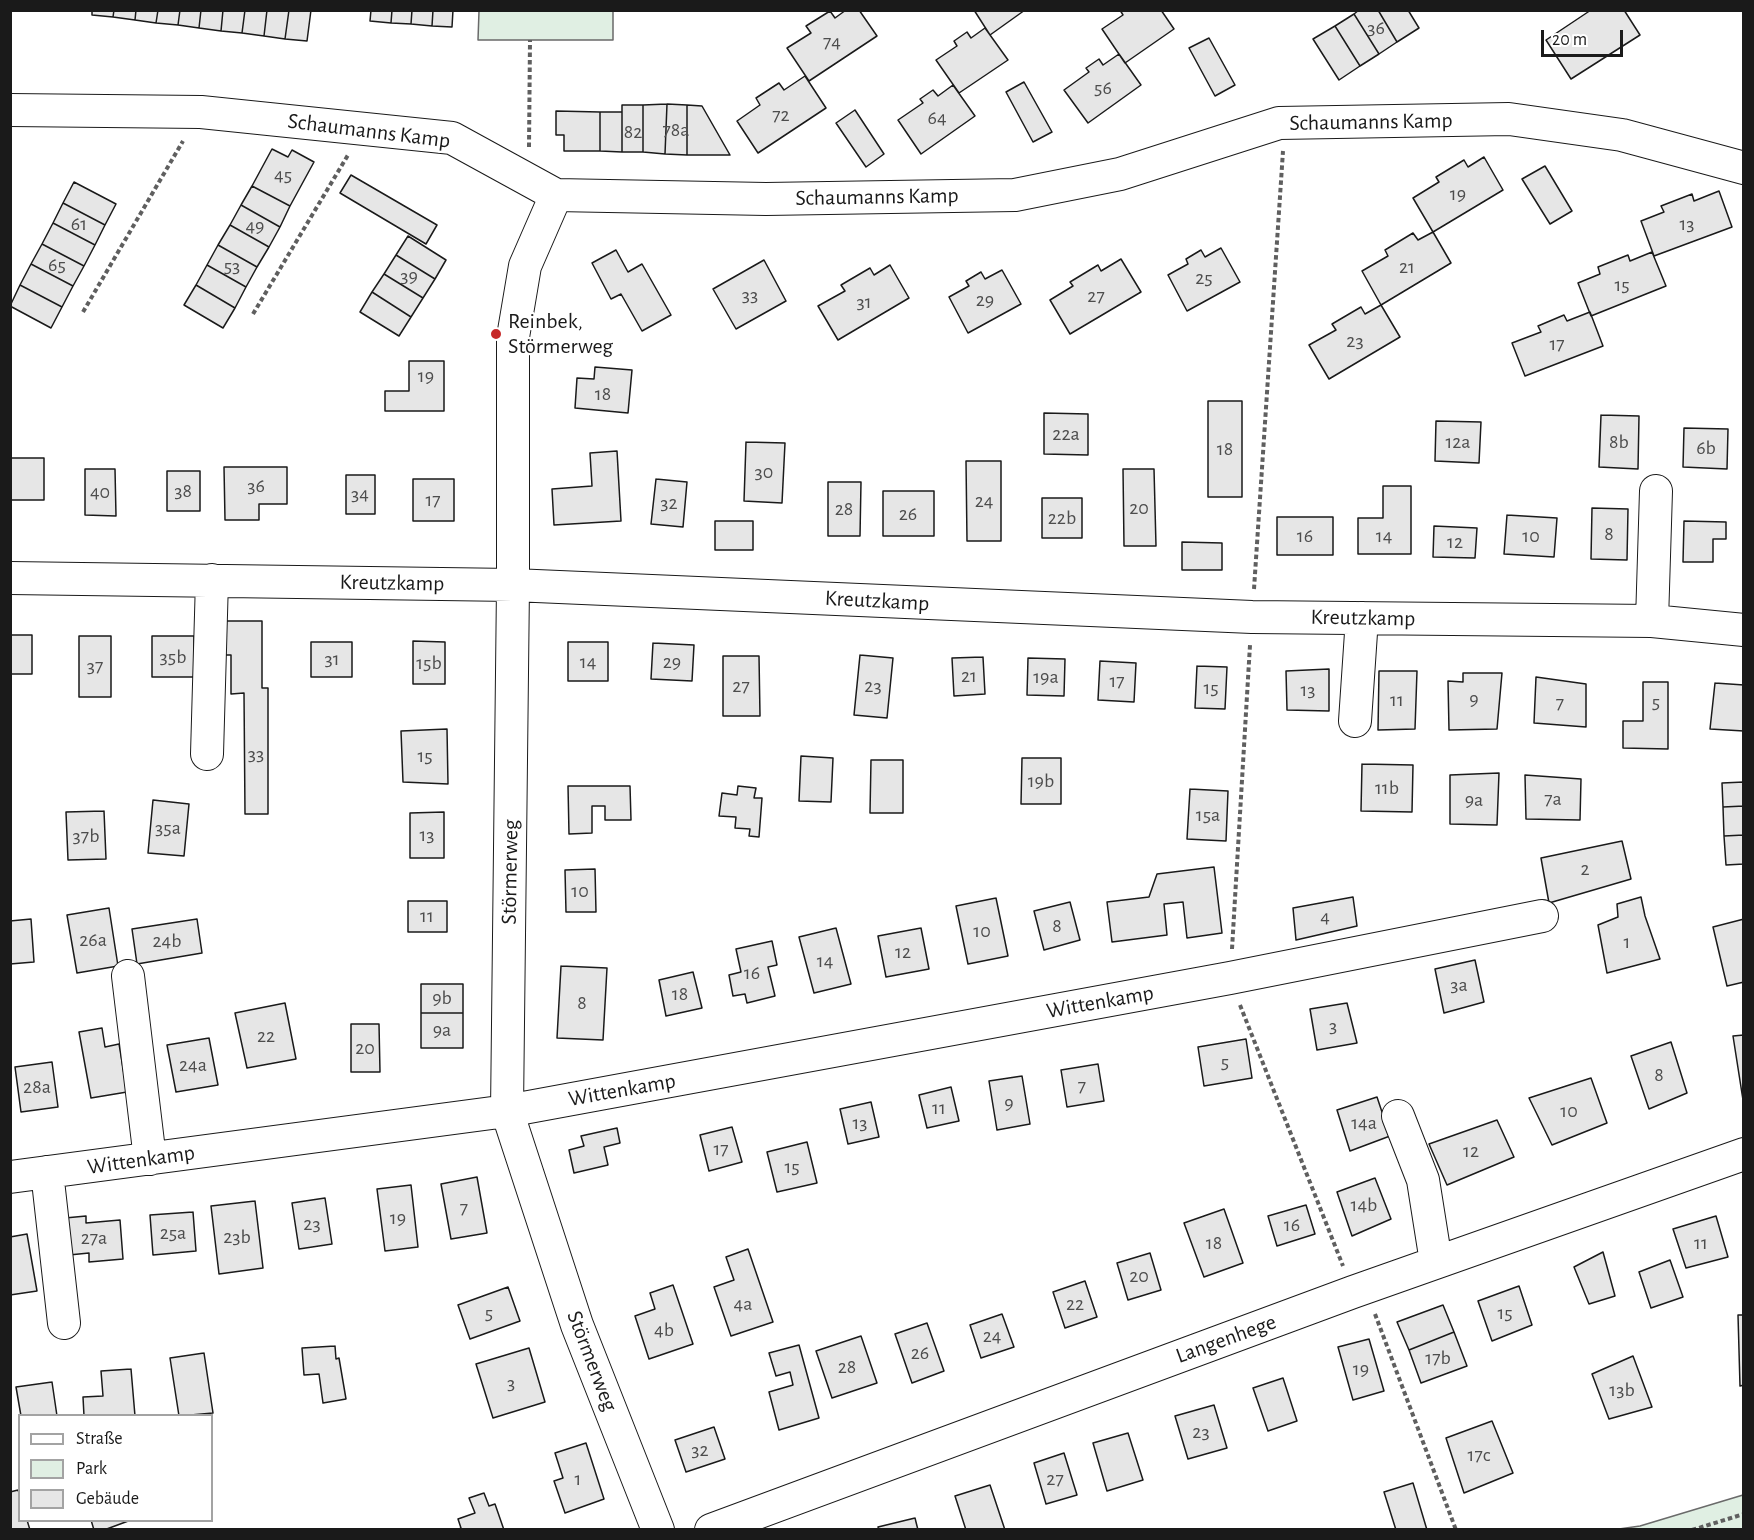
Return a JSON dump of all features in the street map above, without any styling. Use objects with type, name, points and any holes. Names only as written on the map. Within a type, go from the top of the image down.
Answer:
[{"type":"street","name":"Schaumanns Kamp","points":[[10,110],[201,111],[452,138],[556,195],[766,200],[1015,195],[1120,174],[1280,123],[1509,119],[1622,135],[1743,168]]},
{"type":"street","name":"Störmerweg","points":[[556,195],[525,266],[513,337],[513,585],[507,1111],[577,1325],[658,1530]]},
{"type":"street","points":[[1652,621],[1656,491]]},
{"type":"street","name":"Kreutzkamp","points":[[10,578],[513,585],[1252,617],[1652,621],[1743,630]]},
{"type":"street","points":[[207,754],[212,580]]},
{"type":"street","points":[[1355,721],[1362,618]]},
{"type":"street","name":"Wittenkamp","points":[[10,1177],[507,1111],[1230,978],[1542,916]]},
{"type":"street","points":[[128,976],[150,1159]]},
{"type":"street","points":[[1398,1116],[1423,1180],[1436,1263]]},
{"type":"street","name":"Langenhege","points":[[711,1530],[1365,1288],[1743,1154]]},
{"type":"street","points":[[47,1172],[64,1323]]},
{"type":"path","points":[[528,179],[530,40]]},
{"type":"path","points":[[83,312],[201,111]]},
{"type":"path","points":[[1252,617],[1283,155],[1280,123]]},
{"type":"path","points":[[253,314],[363,129]]},
{"type":"path","points":[[1365,1288],[1456,1530]]},
{"type":"path","points":[[1692,1530],[1743,1514]]},
{"type":"green space","points":[[479,11],[613,11],[613,40],[478,40]]},
{"type":"green space","points":[[1743,1495],[1743,1529],[1619,1529],[1640,1526]]},
{"type":"building","points":[[92,10],[114,10],[113,17],[92,15]]},
{"type":"building","points":[[114,10],[136,10],[135,20],[113,17]]},
{"type":"building","points":[[136,10],[158,10],[156,23],[135,20]]},
{"type":"building","points":[[158,10],[180,10],[178,25],[156,23]]},
{"type":"building","points":[[180,10],[201,10],[199,28],[178,25]]},
{"type":"building","points":[[201,10],[223,10],[221,31],[199,28]]},
{"type":"building","points":[[223,10],[245,10],[242,33],[221,31]]},
{"type":"building","points":[[245,10],[267,10],[264,36],[242,33]]},
{"type":"building","points":[[267,10],[289,10],[285,39],[264,36]]},
{"type":"building","points":[[289,10],[311,10],[307,41],[285,39]]},
{"type":"building","points":[[371,10],[392,10],[391,23],[370,21]]},
{"type":"building","points":[[392,10],[412,10],[411,24],[391,23]]},
{"type":"building","points":[[412,10],[433,10],[432,26],[411,24]]},
{"type":"building","points":[[433,10],[453,10],[452,27],[432,26]]},
{"type":"building","points":[[846,10],[859,10],[877,36],[809,81],[787,48],[811,33],[806,26],[830,11],[835,18]]},
{"type":"building","points":[[974,10],[1025,10],[990,35]]},
{"type":"building","points":[[1120,10],[1161,10],[1174,29],[1125,63],[1102,29],[1123,15]]},
{"type":"building","points":[[1359,10],[1378,10],[1397,42],[1379,54],[1354,14]]},
{"type":"building","points":[[1378,10],[1408,10],[1419,28],[1397,42]]},
{"type":"building","points":[[1591,10],[1624,10],[1640,35],[1571,79],[1546,40]]},
{"type":"building","points":[[1354,14],[1379,54],[1360,66],[1335,26]]},
{"type":"building","points":[[1335,26],[1360,66],[1339,80],[1313,39]]},
{"type":"building","points":[[985,28],[1008,60],[959,93],[936,60],[957,46],[954,41],[967,32],[971,38]]},
{"type":"building","points":[[1209,38],[1235,85],[1215,96],[1189,48]]},
{"type":"building","points":[[1119,54],[1141,85],[1088,123],[1064,90],[1089,72],[1086,68],[1099,59],[1103,65]]},
{"type":"building","points":[[805,76],[826,108],[758,153],[737,121],[760,105],[756,98],[779,83],[784,90]]},
{"type":"building","points":[[1024,82],[1052,132],[1033,142],[1006,92]]},
{"type":"building","points":[[953,85],[975,116],[921,154],[898,120],[923,103],[920,99],[933,90],[938,96]]},
{"type":"building","points":[[667,104],[687,105],[687,155],[665,154]]},
{"type":"building","points":[[667,104],[665,154],[643,152],[643,105]]},
{"type":"building","points":[[622,105],[643,105],[643,152],[622,152]]},
{"type":"building","points":[[687,105],[702,106],[730,155],[687,155]]},
{"type":"building","points":[[855,110],[884,154],[866,167],[836,123]]},
{"type":"building","points":[[556,111],[600,112],[600,151],[564,151],[564,135],[556,135]]},
{"type":"building","points":[[600,112],[622,112],[622,152],[600,151]]},
{"type":"building","points":[[272,149],[288,157],[292,150],[314,162],[290,206],[252,186]]},
{"type":"building","points":[[1484,157],[1503,190],[1433,232],[1413,198],[1439,182],[1436,177],[1464,160],[1468,167]]},
{"type":"building","points":[[1545,166],[1572,211],[1550,224],[1522,179]]},
{"type":"building","points":[[351,175],[437,225],[426,244],[340,193]]},
{"type":"building","points":[[74,182],[116,204],[105,225],[63,203]]},
{"type":"building","points":[[252,186],[290,206],[280,227],[241,205]]},
{"type":"building","points":[[1719,191],[1732,227],[1654,256],[1641,221],[1664,212],[1661,206],[1692,194],[1694,201]]},
{"type":"building","points":[[63,203],[105,225],[95,245],[53,223]]},
{"type":"building","points":[[241,205],[280,227],[269,247],[230,225]]},
{"type":"building","points":[[53,223],[95,245],[84,266],[42,244]]},
{"type":"building","points":[[230,225],[269,247],[257,267],[218,245]]},
{"type":"building","points":[[1433,232],[1451,263],[1381,305],[1362,271],[1388,256],[1385,250],[1413,233],[1418,240]]},
{"type":"building","points":[[408,236],[446,260],[435,279],[396,255]]},
{"type":"building","points":[[42,244],[84,266],[73,286],[31,264]]},
{"type":"building","points":[[218,245],[257,267],[246,287],[207,265]]},
{"type":"building","points":[[1221,248],[1240,282],[1187,311],[1168,275],[1188,264],[1186,259],[1201,250],[1205,257]]},
{"type":"building","points":[[616,250],[628,272],[642,264],[671,315],[642,331],[621,294],[611,299],[592,263]]},
{"type":"building","points":[[1652,252],[1666,286],[1591,316],[1578,283],[1600,274],[1598,267],[1628,255],[1630,261]]},
{"type":"building","points":[[396,255],[435,279],[423,298],[384,274]]},
{"type":"building","points":[[1121,259],[1141,292],[1070,334],[1050,300],[1073,286],[1070,282],[1098,265],[1101,271]]},
{"type":"building","points":[[764,260],[786,301],[736,329],[713,289]]},
{"type":"building","points":[[31,264],[73,286],[62,307],[20,285]]},
{"type":"building","points":[[207,265],[246,287],[235,308],[196,285]]},
{"type":"building","points":[[890,265],[909,298],[838,340],[818,306],[845,291],[841,285],[870,268],[874,275]]},
{"type":"building","points":[[1002,270],[1021,304],[968,333],[949,297],[969,286],[966,281],[981,272],[985,279]]},
{"type":"building","points":[[384,274],[423,298],[411,317],[372,292]]},
{"type":"building","points":[[20,285],[62,307],[51,328],[10,306]]},
{"type":"building","points":[[196,285],[235,308],[223,328],[184,305]]},
{"type":"building","points":[[372,292],[411,317],[399,336],[360,312]]},
{"type":"building","points":[[1381,305],[1400,337],[1329,379],[1309,345],[1336,330],[1332,324],[1361,307],[1365,314]]},
{"type":"building","points":[[1590,312],[1603,346],[1525,376],[1512,343],[1541,332],[1538,326],[1564,315],[1567,321]]},
{"type":"building","points":[[409,361],[444,361],[444,411],[385,411],[385,391],[409,391]]},
{"type":"building","points":[[595,367],[632,370],[628,413],[575,408],[577,378],[594,379]]},
{"type":"building","points":[[1208,401],[1242,401],[1242,497],[1208,497]]},
{"type":"building","points":[[1044,413],[1088,414],[1088,455],[1044,454]]},
{"type":"building","points":[[1601,415],[1639,416],[1638,469],[1599,467]]},
{"type":"building","points":[[1436,421],[1481,422],[1479,463],[1435,461]]},
{"type":"building","points":[[1684,428],[1728,429],[1727,469],[1683,467]]},
{"type":"building","points":[[746,442],[785,443],[782,503],[744,501]]},
{"type":"building","points":[[617,451],[621,521],[554,525],[552,489],[592,486],[590,453]]},
{"type":"building","points":[[10,458],[44,458],[44,500],[10,500]]},
{"type":"building","points":[[966,461],[1001,461],[1001,541],[967,541]]},
{"type":"building","points":[[224,467],[287,467],[287,504],[259,504],[259,520],[225,520]]},
{"type":"building","points":[[85,469],[115,469],[116,516],[85,515]]},
{"type":"building","points":[[1123,469],[1154,469],[1156,546],[1124,546]]},
{"type":"building","points":[[167,471],[200,471],[200,511],[167,511]]},
{"type":"building","points":[[346,475],[375,475],[375,514],[346,514]]},
{"type":"building","points":[[413,479],[454,479],[454,521],[413,521]]},
{"type":"building","points":[[656,479],[687,482],[683,527],[651,524]]},
{"type":"building","points":[[828,482],[861,482],[860,536],[828,536]]},
{"type":"building","points":[[1383,486],[1411,486],[1411,554],[1358,554],[1358,518],[1383,518]]},
{"type":"building","points":[[883,491],[934,491],[934,536],[883,536]]},
{"type":"building","points":[[1042,498],[1082,498],[1082,538],[1042,538]]},
{"type":"building","points":[[1592,508],[1628,509],[1627,560],[1591,559]]},
{"type":"building","points":[[1507,515],[1557,518],[1554,557],[1504,554]]},
{"type":"building","points":[[1277,517],[1333,517],[1333,555],[1277,555]]},
{"type":"building","points":[[715,521],[753,521],[753,550],[715,550]]},
{"type":"building","points":[[1684,521],[1726,522],[1726,539],[1713,539],[1713,562],[1683,562]]},
{"type":"building","points":[[1434,526],[1477,528],[1475,558],[1433,557]]},
{"type":"building","points":[[1182,542],[1222,543],[1222,570],[1182,570]]},
{"type":"building","points":[[215,621],[262,621],[262,688],[268,688],[268,814],[245,814],[244,693],[231,694],[231,655],[215,655]]},
{"type":"building","points":[[10,635],[32,635],[32,674],[10,674]]},
{"type":"building","points":[[79,636],[111,636],[111,697],[79,697]]},
{"type":"building","points":[[152,636],[194,636],[194,677],[152,677]]},
{"type":"building","points":[[413,641],[445,642],[445,684],[413,684]]},
{"type":"building","points":[[311,642],[352,642],[352,677],[311,677]]},
{"type":"building","points":[[568,642],[608,642],[608,681],[568,681]]},
{"type":"building","points":[[653,643],[694,645],[692,681],[651,679]]},
{"type":"building","points":[[860,655],[893,658],[887,718],[854,715]]},
{"type":"building","points":[[723,656],[759,656],[760,716],[723,716]]},
{"type":"building","points":[[983,657],[985,694],[954,696],[952,658]]},
{"type":"building","points":[[1028,658],[1065,659],[1064,696],[1027,695]]},
{"type":"building","points":[[1100,661],[1136,663],[1134,702],[1098,700]]},
{"type":"building","points":[[1197,666],[1227,667],[1225,709],[1195,708]]},
{"type":"building","points":[[1329,669],[1329,711],[1287,710],[1286,671]]},
{"type":"building","points":[[1379,671],[1417,671],[1415,729],[1378,730]]},
{"type":"building","points":[[1463,673],[1502,673],[1497,729],[1449,730],[1448,681],[1463,682]]},
{"type":"building","points":[[1536,677],[1586,684],[1586,727],[1534,723]]},
{"type":"building","points":[[1643,682],[1668,682],[1668,749],[1623,748],[1623,721],[1643,721]]},
{"type":"building","points":[[1715,683],[1744,685],[1744,731],[1710,729]]},
{"type":"building","points":[[447,729],[448,784],[403,782],[401,731]]},
{"type":"building","points":[[801,756],[833,758],[831,802],[799,801]]},
{"type":"building","points":[[1022,758],[1061,758],[1061,804],[1021,804]]},
{"type":"building","points":[[871,760],[903,760],[903,813],[870,813]]},
{"type":"building","points":[[1362,764],[1413,765],[1412,812],[1361,811]]},
{"type":"building","points":[[1499,773],[1497,825],[1450,824],[1450,775]]},
{"type":"building","points":[[1525,775],[1581,779],[1580,820],[1526,819]]},
{"type":"building","points":[[1744,782],[1744,806],[1723,807],[1722,783]]},
{"type":"building","points":[[568,786],[630,786],[631,820],[605,820],[605,806],[592,806],[592,833],[569,834]]},
{"type":"building","points":[[738,786],[756,788],[754,798],[762,798],[759,837],[749,836],[750,829],[735,828],[736,817],[719,816],[722,793],[737,795]]},
{"type":"building","points":[[1190,789],[1228,791],[1226,841],[1187,839]]},
{"type":"building","points":[[153,800],[189,804],[184,856],[148,853]]},
{"type":"building","points":[[1744,806],[1744,835],[1724,836],[1723,807]]},
{"type":"building","points":[[104,811],[106,859],[68,860],[66,812]]},
{"type":"building","points":[[444,812],[444,858],[410,858],[410,813]]},
{"type":"building","points":[[1744,835],[1744,864],[1726,865],[1724,836]]},
{"type":"building","points":[[1622,841],[1631,879],[1549,903],[1541,858]]},
{"type":"building","points":[[1214,867],[1222,933],[1187,938],[1183,902],[1164,904],[1167,935],[1112,942],[1107,902],[1149,897],[1157,874]]},
{"type":"building","points":[[595,869],[596,912],[566,912],[565,870]]},
{"type":"building","points":[[1353,897],[1357,926],[1296,940],[1293,908]]},
{"type":"building","points":[[1641,897],[1660,959],[1607,973],[1598,925],[1618,917],[1617,904]]},
{"type":"building","points":[[996,898],[1008,956],[968,964],[956,906]]},
{"type":"building","points":[[408,901],[447,901],[447,932],[408,932]]},
{"type":"building","points":[[1070,902],[1080,940],[1044,950],[1034,911]]},
{"type":"building","points":[[109,908],[118,966],[77,973],[67,915]]},
{"type":"building","points":[[31,919],[34,962],[10,964],[10,921]]},
{"type":"building","points":[[197,919],[202,953],[137,964],[132,929]]},
{"type":"building","points":[[1744,919],[1744,982],[1727,986],[1713,927]]},
{"type":"building","points":[[836,928],[851,984],[814,993],[799,937]]},
{"type":"building","points":[[921,928],[929,969],[886,977],[878,936]]},
{"type":"building","points":[[772,941],[777,965],[768,967],[775,996],[747,1003],[745,994],[733,996],[729,975],[741,972],[736,949]]},
{"type":"building","points":[[1475,960],[1484,1002],[1444,1013],[1435,969]]},
{"type":"building","points":[[561,966],[607,968],[603,1040],[557,1038]]},
{"type":"building","points":[[693,972],[702,1008],[666,1016],[659,980]]},
{"type":"building","points":[[421,984],[463,984],[463,1013],[421,1013]]},
{"type":"building","points":[[285,1003],[296,1059],[247,1068],[235,1013]]},
{"type":"building","points":[[1347,1003],[1357,1043],[1317,1050],[1310,1009]]},
{"type":"building","points":[[421,1013],[463,1013],[463,1048],[421,1048]]},
{"type":"building","points":[[351,1024],[379,1024],[380,1072],[351,1072]]},
{"type":"building","points":[[102,1028],[105,1047],[119,1044],[127,1092],[91,1098],[79,1032]]},
{"type":"building","points":[[1744,1035],[1744,1100],[1743,1100],[1733,1036]]},
{"type":"building","points":[[209,1038],[218,1085],[176,1092],[167,1045]]},
{"type":"building","points":[[1246,1039],[1252,1078],[1204,1086],[1198,1047]]},
{"type":"building","points":[[1671,1042],[1687,1093],[1649,1109],[1631,1056]]},
{"type":"building","points":[[52,1062],[58,1107],[21,1112],[15,1067]]},
{"type":"building","points":[[1098,1064],[1104,1101],[1067,1107],[1061,1070]]},
{"type":"building","points":[[1022,1076],[1030,1124],[997,1130],[989,1081]]},
{"type":"building","points":[[1591,1078],[1607,1123],[1552,1145],[1529,1098]]},
{"type":"building","points":[[951,1087],[959,1121],[927,1128],[919,1095]]},
{"type":"building","points":[[1377,1097],[1390,1136],[1350,1151],[1337,1110]]},
{"type":"building","points":[[871,1102],[879,1137],[848,1144],[840,1109]]},
{"type":"building","points":[[1497,1120],[1514,1157],[1447,1185],[1429,1144]]},
{"type":"building","points":[[732,1127],[742,1162],[709,1171],[700,1135]]},
{"type":"building","points":[[617,1128],[620,1143],[604,1147],[608,1165],[574,1173],[569,1150],[584,1146],[581,1136]]},
{"type":"building","points":[[807,1142],[817,1183],[777,1192],[767,1152]]},
{"type":"building","points":[[477,1177],[487,1233],[451,1239],[441,1184]]},
{"type":"building","points":[[1375,1178],[1391,1219],[1352,1236],[1337,1192]]},
{"type":"building","points":[[411,1185],[418,1247],[385,1251],[377,1189]]},
{"type":"building","points":[[325,1198],[332,1244],[299,1249],[292,1203]]},
{"type":"building","points":[[255,1201],[263,1268],[219,1274],[211,1206]]},
{"type":"building","points":[[1306,1205],[1315,1234],[1277,1246],[1268,1216]]},
{"type":"building","points":[[1224,1209],[1243,1263],[1204,1277],[1184,1223]]},
{"type":"building","points":[[193,1212],[196,1251],[153,1255],[150,1215]]},
{"type":"building","points":[[86,1216],[86,1223],[120,1220],[123,1259],[89,1262],[89,1253],[69,1255],[65,1218]]},
{"type":"building","points":[[1716,1216],[1728,1257],[1686,1268],[1673,1229]]},
{"type":"building","points":[[27,1234],[37,1291],[10,1295],[10,1237]]},
{"type":"building","points":[[748,1249],[773,1322],[731,1336],[714,1287],[734,1280],[726,1257]]},
{"type":"building","points":[[1603,1252],[1615,1296],[1589,1304],[1574,1267]]},
{"type":"building","points":[[1150,1253],[1161,1290],[1128,1300],[1117,1263]]},
{"type":"building","points":[[1670,1260],[1683,1297],[1651,1308],[1639,1272]]},
{"type":"building","points":[[1085,1281],[1097,1317],[1065,1328],[1053,1292]]},
{"type":"building","points":[[673,1285],[693,1344],[649,1359],[635,1316],[655,1309],[650,1293]]},
{"type":"building","points":[[1519,1286],[1532,1325],[1492,1341],[1478,1301]]},
{"type":"building","points":[[508,1287],[520,1321],[470,1339],[458,1305]]},
{"type":"building","points":[[1443,1305],[1454,1332],[1409,1350],[1397,1322]]},
{"type":"building","points":[[1002,1314],[1014,1347],[981,1358],[970,1325]]},
{"type":"building","points":[[1738,1315],[1744,1315],[1744,1385],[1740,1386]]},
{"type":"building","points":[[927,1323],[944,1371],[912,1383],[895,1334]]},
{"type":"building","points":[[1454,1332],[1467,1366],[1421,1383],[1409,1350]]},
{"type":"building","points":[[861,1336],[877,1383],[832,1398],[816,1351]]},
{"type":"building","points":[[1369,1339],[1384,1391],[1353,1400],[1338,1347]]},
{"type":"building","points":[[799,1345],[819,1418],[779,1430],[769,1392],[793,1385],[790,1372],[776,1376],[769,1353]]},
{"type":"building","points":[[335,1346],[346,1399],[323,1403],[319,1374],[304,1375],[302,1348]]},
{"type":"building","points":[[529,1348],[545,1402],[493,1418],[476,1364]]},
{"type":"building","points":[[204,1353],[213,1413],[179,1414],[170,1358]]},
{"type":"building","points":[[1633,1356],[1652,1407],[1609,1419],[1592,1374]]},
{"type":"building","points":[[131,1369],[135,1414],[84,1414],[83,1397],[103,1396],[101,1371]]},
{"type":"building","points":[[1283,1378],[1297,1421],[1268,1431],[1253,1388]]},
{"type":"building","points":[[52,1382],[57,1414],[21,1414],[16,1387]]},
{"type":"building","points":[[1214,1405],[1227,1448],[1188,1459],[1175,1416]]},
{"type":"building","points":[[1492,1421],[1513,1473],[1464,1493],[1446,1438]]},
{"type":"building","points":[[714,1427],[725,1459],[686,1472],[675,1440]]},
{"type":"building","points":[[1128,1433],[1143,1480],[1107,1491],[1093,1443]]},
{"type":"building","points":[[586,1443],[604,1499],[565,1513],[554,1481],[563,1478],[555,1453]]},
{"type":"building","points":[[1064,1453],[1077,1495],[1046,1504],[1034,1463]]},
{"type":"building","points":[[1413,1483],[1427,1530],[1396,1530],[1384,1492]]},
{"type":"building","points":[[990,1485],[1005,1530],[966,1530],[955,1496]]},
{"type":"building","points":[[18,1490],[18,1522],[28,1522],[30,1530],[10,1530],[10,1492]]},
{"type":"building","points":[[484,1493],[489,1506],[495,1504],[504,1530],[457,1530],[461,1528],[458,1519],[475,1513],[469,1498]]},
{"type":"building","points":[[915,1518],[918,1530],[879,1530],[878,1527]]},
{"type":"building","points":[[92,1522],[126,1522],[104,1530],[94,1530]]},
{"type":"place","name":"Reinbek, Störmerweg","points":[[496,334]]}]
